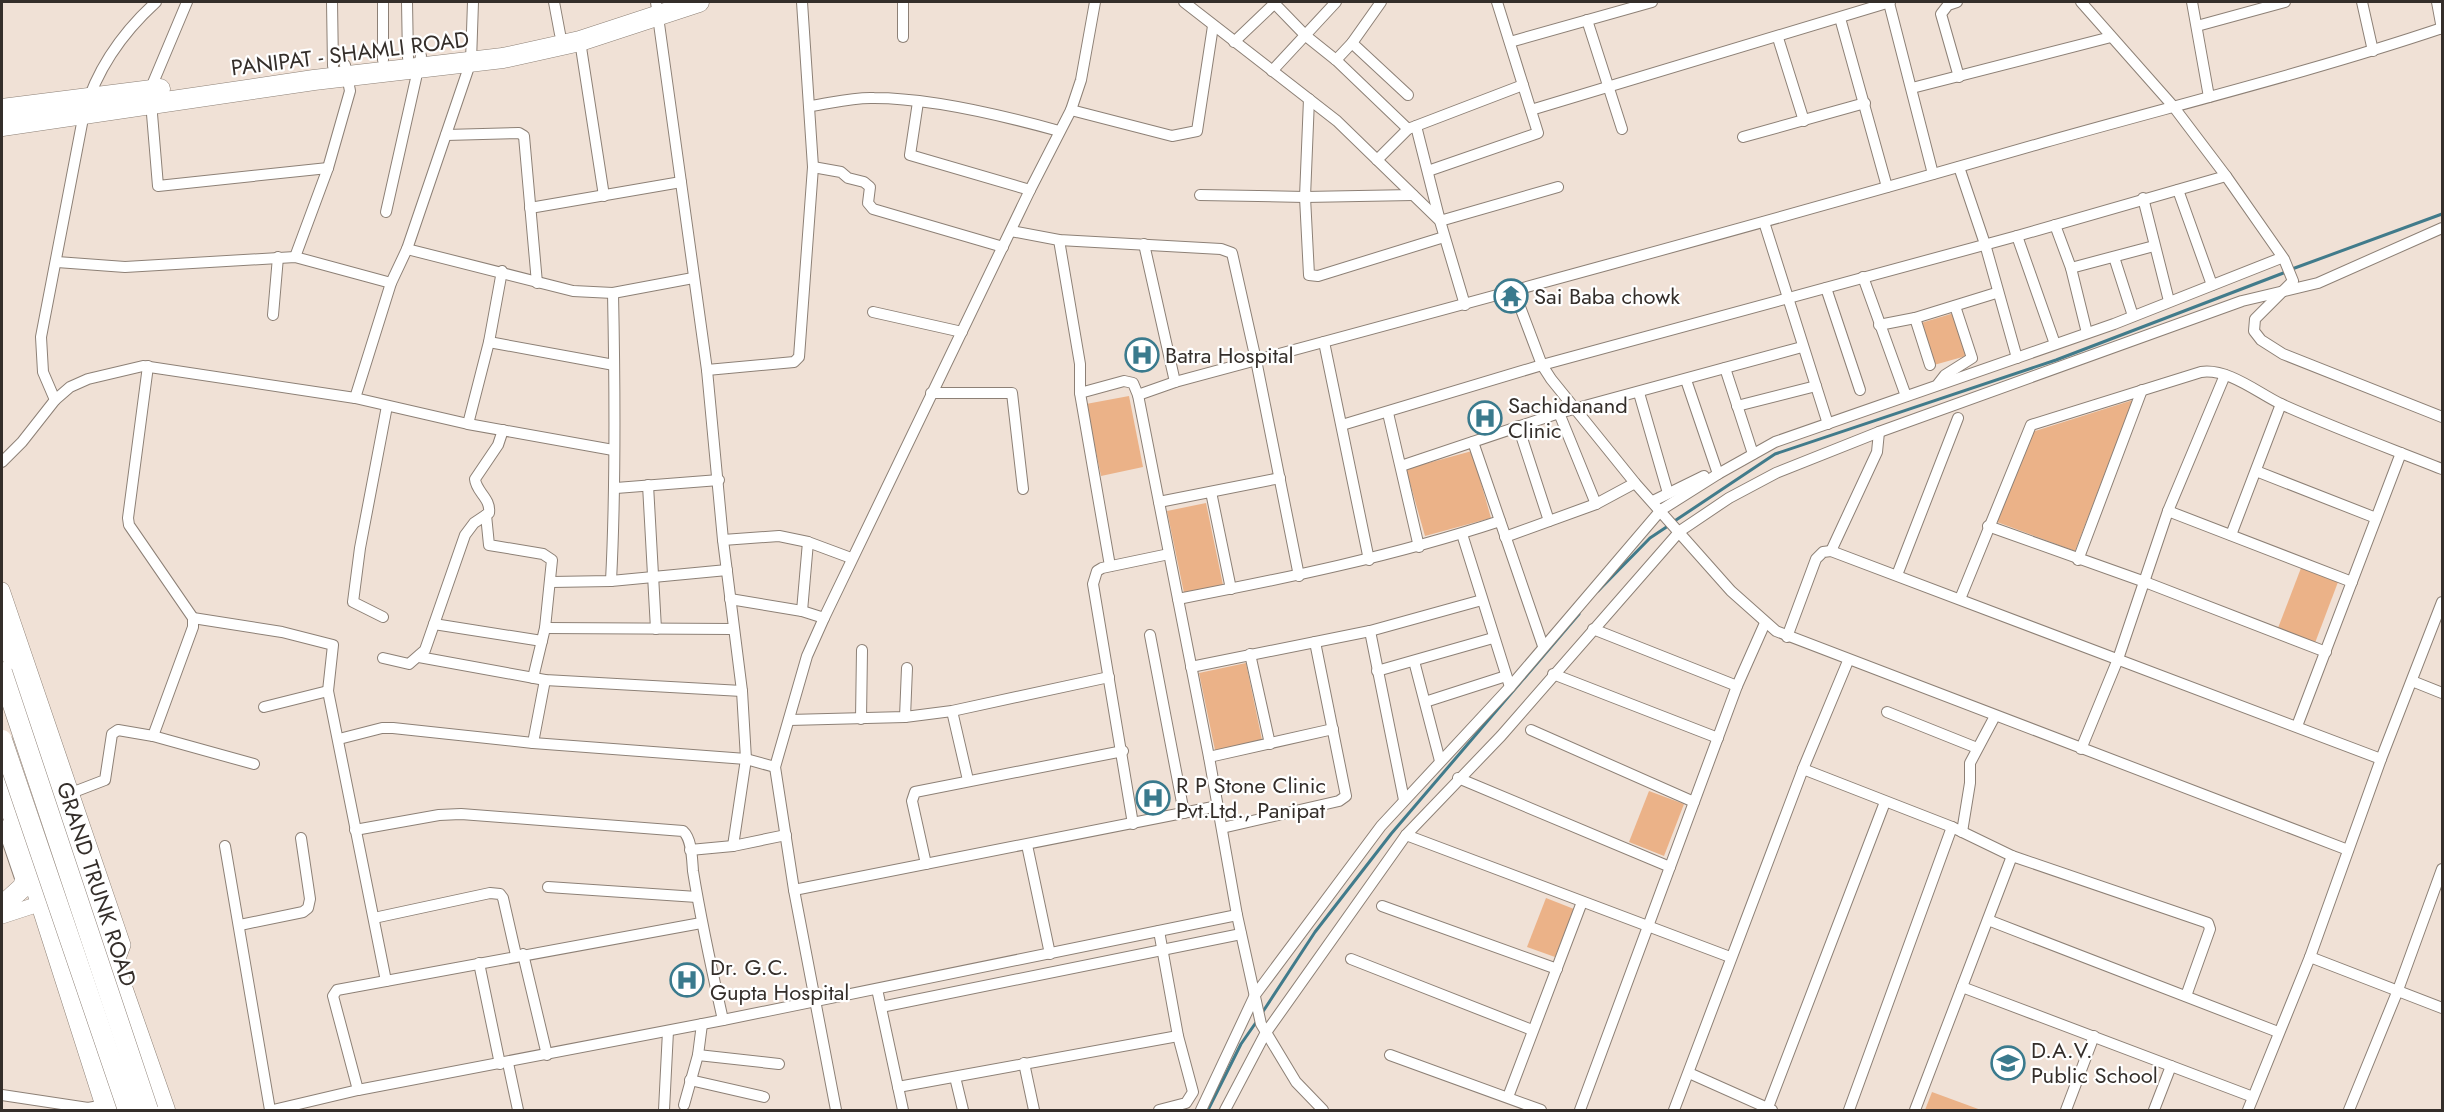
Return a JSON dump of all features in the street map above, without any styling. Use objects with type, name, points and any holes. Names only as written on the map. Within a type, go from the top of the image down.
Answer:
[{"type":"highway","name":"PANIPAT - SHAMLI ROAD","points":[[472,56],[659,6],[699,2]]},
{"type":"highway","name":"PANIPAT - SHAMLI ROAD","points":[[2,109],[86,105],[416,60],[472,56],[503,58],[580,41],[659,6]]},
{"type":"highway","name":"PANIPAT - SHAMLI ROAD","points":[[342,69],[383,60],[416,60]]},
{"type":"highway","name":"PANIPAT - SHAMLI ROAD","points":[[2,126],[86,105]]},
{"type":"highway","points":[[2,625],[65,796],[87,887],[165,1110]]},
{"type":"highway","name":"GRAND TRUNK ROAD","points":[[2,672],[148,1110]]},
{"type":"highway","name":"GRAND TRUNK ROAD","points":[[2,740],[128,1110]]},
{"type":"highway","points":[[2,785],[24,873],[106,1108]]},
{"type":"highway","points":[[2,906],[24,873]]},
{"type":"street","points":[[55,400],[43,372],[41,345],[86,105],[105,60],[156,2]]},
{"type":"street","points":[[187,2],[151,97],[156,181],[160,187],[328,168]]},
{"type":"street","points":[[295,257],[328,168],[350,91],[342,69],[332,2]]},
{"type":"street","points":[[383,2],[383,60]]},
{"type":"street","points":[[386,212],[416,60],[407,2]]},
{"type":"street","points":[[355,398],[391,284],[407,249],[472,56],[473,2]]},
{"type":"street","points":[[554,2],[560,34]]},
{"type":"street","points":[[707,370],[794,362],[799,357],[813,167],[811,106],[802,2]]},
{"type":"street","points":[[903,2],[903,38]]},
{"type":"street","points":[[836,1110],[794,890],[775,766],[807,656],[851,558],[1071,110],[1081,81],[1095,2]]},
{"type":"street","points":[[1184,2],[1337,121],[1440,221]]},
{"type":"street","points":[[1234,42],[1275,2],[1306,36],[1412,127],[1428,171],[1444,237],[1465,304]]},
{"type":"street","points":[[1272,71],[1336,2]]},
{"type":"street","points":[[1336,60],[1352,43],[1382,2]]},
{"type":"street","points":[[1428,171],[1537,134],[1532,110],[1497,2]]},
{"type":"street","points":[[1510,42],[1652,2]]},
{"type":"street","points":[[1532,110],[1778,38],[1840,18],[1862,6],[1890,2],[1933,174]]},
{"type":"street","points":[[1957,2],[1948,5],[1941,14],[1959,77]]},
{"type":"street","points":[[2081,2],[2172,106],[2226,176],[2282,258],[2293,279],[2253,322],[2254,331],[2261,340],[2298,361],[2442,417]]},
{"type":"street","points":[[2192,2],[2209,97]]},
{"type":"street","points":[[2197,26],[2255,6],[2285,2]]},
{"type":"street","points":[[2362,2],[2373,51]]},
{"type":"street","points":[[1138,395],[1175,382],[1764,222],[2373,51],[2442,28],[2437,2]]},
{"type":"street","points":[[659,6],[693,278],[707,370],[723,540],[742,691],[746,759],[733,846]]},
{"type":"street","points":[[1840,18],[1887,187]]},
{"type":"street","points":[[1587,20],[1622,129]]},
{"type":"street","points":[[1071,110],[1172,136],[1197,131],[1213,26]]},
{"type":"street","points":[[1912,88],[2111,37]]},
{"type":"street","points":[[1778,38],[1804,121]]},
{"type":"street","points":[[580,41],[604,196]]},
{"type":"street","points":[[1352,43],[1408,95]]},
{"type":"street","points":[[1377,160],[1412,127],[1523,85]]},
{"type":"street","points":[[811,106],[872,98],[918,102],[1015,119],[1059,131]]},
{"type":"street","points":[[1309,99],[1305,197],[1307,261],[1311,276],[1444,237]]},
{"type":"street","points":[[918,102],[910,155],[1030,190]]},
{"type":"street","points":[[1743,137],[1865,103]]},
{"type":"street","points":[[446,135],[523,135],[537,283]]},
{"type":"street","points":[[813,167],[841,172],[851,179],[867,183],[870,187],[868,203],[873,209],[1003,246]]},
{"type":"street","points":[[1959,167],[1985,244],[1996,293],[2017,358]]},
{"type":"street","points":[[1342,425],[1542,365],[2018,236],[2226,176]]},
{"type":"street","points":[[530,208],[681,182]]},
{"type":"street","points":[[1440,221],[1558,187]]},
{"type":"street","points":[[2178,190],[2212,285]]},
{"type":"street","points":[[1200,195],[1305,197],[1413,195]]},
{"type":"street","points":[[2144,198],[2169,302]]},
{"type":"street","points":[[1764,222],[1790,297],[1802,346],[1828,424]]},
{"type":"street","points":[[2055,225],[2071,268],[2087,333]]},
{"type":"street","points":[[1226,1110],[1263,1029],[1406,835],[1458,778],[1501,736],[1679,529],[1729,498],[1776,473],[1879,432],[2242,301],[2318,283],[2442,228]]},
{"type":"street","points":[[1011,231],[1059,240],[1221,249],[1232,253],[1299,576]]},
{"type":"street","points":[[2018,236],[2055,344]]},
{"type":"street","points":[[1059,240],[1080,364],[1080,393],[1110,566]]},
{"type":"street","points":[[1143,244],[1175,382]]},
{"type":"street","points":[[2071,268],[2154,246]]},
{"type":"street","points":[[407,249],[502,271],[537,283],[573,291],[613,293],[693,278]]},
{"type":"street","points":[[273,315],[278,257]]},
{"type":"street","points":[[57,262],[125,267],[295,257],[391,284]]},
{"type":"street","points":[[2114,257],[2133,316]]},
{"type":"street","points":[[1653,501],[1775,442],[2087,333],[2282,258]]},
{"type":"street","points":[[468,424],[489,342],[502,271]]},
{"type":"street","points":[[1863,277],[1906,396]]},
{"type":"street","points":[[1826,288],[1860,390]]},
{"type":"street","points":[[1514,291],[1542,365],[1551,379],[1635,483],[1679,529],[1731,591],[1765,623],[1787,637],[1848,661],[2348,850]]},
{"type":"street","points":[[611,581],[615,488],[613,293]]},
{"type":"street","points":[[1880,325],[1915,318],[1996,293]]},
{"type":"street","points":[[1938,384],[1945,375],[1972,358],[1955,306]]},
{"type":"street","points":[[873,312],[962,332]]},
{"type":"street","points":[[1915,318],[1930,365]]},
{"type":"street","points":[[489,342],[614,365]]},
{"type":"street","points":[[1324,342],[1369,560]]},
{"type":"street","points":[[1401,466],[1559,413],[1639,393],[1802,346]]},
{"type":"street","points":[[148,366],[128,518],[129,525],[193,618],[193,627],[153,736]]},
{"type":"street","points":[[2,462],[22,442],[55,400],[80,382],[122,369],[148,366],[355,398],[468,424],[613,450]]},
{"type":"street","points":[[1725,368],[1753,454]]},
{"type":"street","points":[[1960,599],[1988,526],[2033,423],[2201,372],[2213,371],[2225,375],[2281,404],[2442,469]]},
{"type":"street","points":[[2081,749],[2118,659],[2169,511],[2225,375]]},
{"type":"street","points":[[1686,380],[1717,472]]},
{"type":"street","points":[[1080,393],[1124,381],[1133,383],[1138,395],[1209,757],[1237,915],[1263,1029],[1296,1082],[1323,1110]]},
{"type":"street","points":[[1737,406],[1816,386]]},
{"type":"street","points":[[2078,560],[2142,390]]},
{"type":"street","points":[[931,393],[1012,393],[1023,489]]},
{"type":"street","points":[[1639,393],[1668,493]]},
{"type":"street","points":[[2231,535],[2281,404]]},
{"type":"street","points":[[383,617],[353,602],[360,548],[387,406]]},
{"type":"street","points":[[1388,413],[1419,547]]},
{"type":"street","points":[[1559,413],[1596,504]]},
{"type":"street","points":[[1897,575],[1958,418]]},
{"type":"street","points":[[1518,426],[1549,521]]},
{"type":"street","points":[[503,430],[498,445],[475,479],[476,486],[489,504],[486,515],[489,545],[547,555],[552,560],[545,628],[533,678]]},
{"type":"street","points":[[1831,551],[1877,452],[1879,432]]},
{"type":"street","points":[[1473,442],[1543,646]]},
{"type":"street","points":[[2297,726],[2401,453]]},
{"type":"street","points":[[2256,471],[2376,518]]},
{"type":"street","points":[[1201,1110],[1255,998],[1381,826],[1508,681],[1543,646],[1663,512],[1717,472]]},
{"type":"street","points":[[1159,502],[1280,478]]},
{"type":"street","points":[[615,488],[719,480]]},
{"type":"street","points":[[1505,537],[1596,504],[1635,483]]},
{"type":"street","points":[[648,485],[651,577],[656,629]]},
{"type":"street","points":[[1210,492],[1231,589]]},
{"type":"street","points":[[2169,511],[2352,582]]},
{"type":"street","points":[[383,658],[409,664],[419,657],[434,624],[465,535],[486,515]]},
{"type":"street","points":[[1178,600],[1369,560],[1419,547],[1500,521]]},
{"type":"street","points":[[1988,526],[2145,582],[2326,652]]},
{"type":"street","points":[[1462,534],[1508,681]]},
{"type":"street","points":[[723,540],[779,536],[851,558]]},
{"type":"street","points":[[802,610],[808,543]]},
{"type":"street","points":[[1787,637],[1816,559],[1823,552],[1831,551],[2381,759]]},
{"type":"street","points":[[1133,824],[1123,751],[1093,584],[1097,571],[1110,566],[1169,554]]},
{"type":"street","points":[[551,582],[611,581],[727,570]]},
{"type":"street","points":[[2,590],[65,796],[123,945],[115,967]]},
{"type":"street","points":[[730,599],[802,610],[824,618]]},
{"type":"street","points":[[1191,667],[1370,631],[1482,600]]},
{"type":"street","points":[[2248,1110],[2310,957],[2381,759],[2442,604]]},
{"type":"street","points":[[193,618],[282,632],[333,645],[328,691],[386,981]]},
{"type":"street","points":[[1580,1110],[1737,686],[1765,623]]},
{"type":"street","points":[[434,624],[542,642]]},
{"type":"street","points":[[545,628],[733,629]]},
{"type":"street","points":[[1593,629],[1737,686]]},
{"type":"street","points":[[1370,631],[1404,800]]},
{"type":"street","points":[[1150,635],[1184,813]]},
{"type":"street","points":[[1377,671],[1493,638]]},
{"type":"street","points":[[1222,828],[1345,798],[1346,789],[1316,642]]},
{"type":"street","points":[[861,718],[862,650]]},
{"type":"street","points":[[1250,654],[1270,744]]},
{"type":"street","points":[[419,657],[545,680],[742,691]]},
{"type":"street","points":[[1414,661],[1440,760]]},
{"type":"street","points":[[1674,1110],[1730,957],[1803,769],[1848,661]]},
{"type":"street","points":[[905,717],[907,668]]},
{"type":"street","points":[[1553,675],[1718,738]]},
{"type":"street","points":[[789,720],[905,717],[952,711],[1109,677]]},
{"type":"street","points":[[533,743],[545,680]]},
{"type":"street","points":[[1425,702],[1508,681]]},
{"type":"street","points":[[2412,681],[2442,693]]},
{"type":"street","points":[[264,707],[328,691]]},
{"type":"street","points":[[952,711],[968,780]]},
{"type":"street","points":[[1887,712],[1977,748]]},
{"type":"street","points":[[1849,1110],[1957,830],[1970,783],[1970,763],[1995,716]]},
{"type":"street","points":[[339,739],[382,728],[533,743],[746,759],[775,766]]},
{"type":"street","points":[[1209,757],[1333,729]]},
{"type":"street","points":[[65,796],[105,780],[113,731],[124,730],[153,736],[254,764]]},
{"type":"street","points":[[1531,730],[1694,802]]},
{"type":"street","points":[[926,864],[912,801],[913,793],[968,780],[1123,751]]},
{"type":"street","points":[[1803,769],[1957,830],[2012,856],[2208,923],[2210,929],[2186,996]]},
{"type":"street","points":[[1458,778],[1670,867]]},
{"type":"street","points":[[1689,1073],[1769,1110],[1885,802]]},
{"type":"street","points":[[794,890],[1218,807]]},
{"type":"street","points":[[355,830],[439,815],[461,814],[678,830],[687,835],[701,923],[723,1020]]},
{"type":"street","points":[[2,825],[24,873]]},
{"type":"street","points":[[690,850],[733,846],[786,835]]},
{"type":"street","points":[[1406,835],[1730,957]]},
{"type":"street","points":[[240,925],[303,912],[308,908],[310,899],[301,838]]},
{"type":"street","points":[[1027,845],[1050,954]]},
{"type":"street","points":[[225,846],[271,1110],[358,1090],[815,1002],[1237,915]]},
{"type":"street","points":[[1916,1110],[2012,856]]},
{"type":"street","points":[[2349,1110],[2398,990],[2442,869]]},
{"type":"street","points":[[24,873],[87,887]]},
{"type":"street","points":[[2,916],[24,873]]},
{"type":"street","points":[[548,887],[697,897]]},
{"type":"street","points":[[374,918],[490,893],[500,894],[520,955],[547,1055]]},
{"type":"street","points":[[1508,1096],[1582,902]]},
{"type":"street","points":[[1382,906],[1557,969]]},
{"type":"street","points":[[1988,920],[2278,1032]]},
{"type":"street","points":[[358,1090],[333,996],[341,988],[701,923]]},
{"type":"street","points":[[1159,931],[1178,1036],[1192,1086],[1192,1096],[1186,1103],[1159,1110]]},
{"type":"street","points":[[881,1007],[1241,934]]},
{"type":"street","points":[[2310,957],[2442,1008]]},
{"type":"street","points":[[1351,959],[1532,1030]]},
{"type":"street","points":[[479,963],[518,1110]]},
{"type":"street","points":[[1962,987],[2253,1096]]},
{"type":"street","points":[[877,989],[903,1110]]},
{"type":"street","points":[[684,1104],[698,1055],[702,1024]]},
{"type":"street","points":[[664,1110],[668,1031]]},
{"type":"street","points":[[898,1087],[1178,1036]]},
{"type":"street","points":[[2066,1110],[2094,1036]]},
{"type":"street","points":[[1390,1054],[1541,1110]]},
{"type":"street","points":[[698,1055],[779,1064]]},
{"type":"street","points":[[1024,1063],[1034,1110]]},
{"type":"street","points":[[2154,1110],[2171,1066]]},
{"type":"street","points":[[956,1077],[963,1110]]},
{"type":"street","points":[[690,1080],[764,1097]]},
{"type":"street","points":[[2,1095],[88,1108],[106,1108]]},
{"type":"shaded area","points":[[1954,313],[1966,356],[1934,365],[1921,323]]},
{"type":"shaded area","points":[[1129,396],[1143,467],[1101,476],[1086,404]]},
{"type":"shaded area","points":[[2133,400],[2075,551],[1997,522],[2032,432]]},
{"type":"shaded area","points":[[1472,451],[1491,518],[1425,536],[1406,469]]},
{"type":"shaded area","points":[[1206,503],[1223,585],[1184,593],[1167,511]]},
{"type":"shaded area","points":[[2301,568],[2338,582],[2315,643],[2278,628]]},
{"type":"shaded area","points":[[1246,663],[1262,740],[1215,750],[1199,673]]},
{"type":"shaded area","points":[[1649,791],[1684,804],[1664,856],[1629,842]]},
{"type":"shaded area","points":[[1546,898],[1574,909],[1555,957],[1527,947]]},
{"type":"shaded area","points":[[1932,1092],[1981,1110],[1925,1110]]},
{"type":"waterway","points":[[2292,269],[2442,214]]},
{"type":"waterway","points":[[1673,522],[1775,454],[2056,360],[2286,272]]},
{"type":"waterway","points":[[1598,591],[1650,538],[1668,526]]},
{"type":"waterway","points":[[1262,1013],[1315,932],[1391,834],[1579,614]]},
{"type":"waterway","points":[[1208,1110],[1241,1044],[1257,1021]]},
{"type":"place","name":"Sai Baba chowk","points":[[1511,296]]},
{"type":"place","name":"Batra Hospital","points":[[1142,355]]},
{"type":"place","name":"Sachidanand Clinic","points":[[1485,418]]},
{"type":"place","name":"R P Stone Clinic Pvt.Ltd., Panipat","points":[[1153,798]]},
{"type":"place","name":"Dr. G.C. Gupta Hospital","points":[[687,980]]},
{"type":"place","name":"D.A.V. Public School","points":[[2008,1063]]}]
